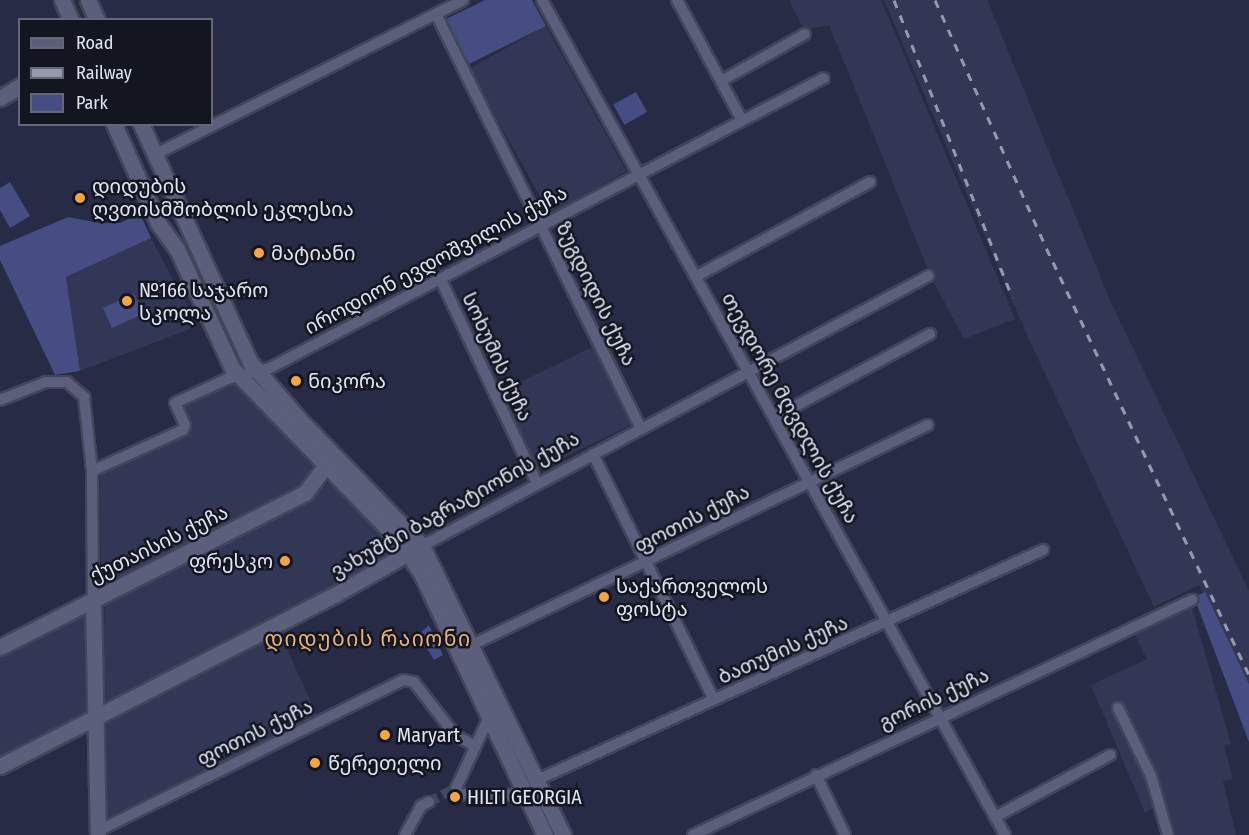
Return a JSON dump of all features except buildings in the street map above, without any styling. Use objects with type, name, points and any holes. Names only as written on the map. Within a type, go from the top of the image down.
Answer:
[{"type":"main road","points":[[62,0],[70,18]]},
{"type":"main road","points":[[88,0],[96,18]]},
{"type":"main road","points":[[0,98],[18,87]]},
{"type":"main road","points":[[115,126],[158,223],[177,249],[220,347],[240,376],[325,466],[416,549],[545,835]]},
{"type":"main road","points":[[142,126],[238,340],[258,372],[416,549],[472,645],[564,835]]},
{"type":"main road","name":"ქუთაისის ქუჩა","points":[[0,647],[305,493],[325,466]]},
{"type":"main road","name":"ვახუშტი ბაგრატიონის ქუჩა","points":[[0,766],[94,719],[416,549]]},
{"type":"main road","points":[[93,600],[98,833]]},
{"type":"street","points":[[213,126],[463,0]]},
{"type":"street","name":"თევდორე მღვდლის ქუჩა","points":[[542,0],[1005,835]]},
{"type":"street","points":[[676,0],[742,120]]},
{"type":"street","name":"ზუგდიდის ქუჩა","points":[[436,14],[543,224],[641,429]]},
{"type":"street","points":[[721,81],[805,34]]},
{"type":"street","name":"იროდიონ ევდოშვილის ქუჩა","points":[[92,471],[183,430],[185,425],[175,403],[240,376],[258,372],[824,78]]},
{"type":"street","points":[[154,155],[212,126]]},
{"type":"street","points":[[697,276],[870,182]]},
{"type":"street","name":"ვახუშტი ბაგრატიონის ქუჩა","points":[[416,549],[928,276]]},
{"type":"street","name":"სოხუმის ქუჩა","points":[[440,278],[537,483]]},
{"type":"street","points":[[775,417],[930,334]]},
{"type":"street","points":[[0,399],[46,382],[67,382],[84,397],[92,471],[93,600]]},
{"type":"street","name":"ფოთის ქუჩა","points":[[472,645],[928,425]]},
{"type":"street","points":[[593,454],[714,700]]},
{"type":"street","name":"ბათუმის ქუჩა","points":[[537,780],[1043,550]]},
{"type":"street","name":"გორის ქუჩა","points":[[694,835],[939,716],[1192,600]]},
{"type":"street","name":"ფოთის ქუჩა","points":[[98,833],[403,680],[414,682],[456,735],[475,746]]},
{"type":"street","points":[[1118,708],[1151,776],[1168,835]]},
{"type":"street","points":[[490,715],[475,746],[459,790],[527,795]]},
{"type":"street","points":[[995,817],[1110,755]]},
{"type":"street","points":[[816,775],[845,835]]},
{"type":"street","points":[[405,835],[419,815],[421,806],[431,805]]},
{"type":"shaded area","points":[[789,0],[881,0],[1015,319],[964,339],[932,279],[829,25],[804,30]]},
{"type":"shaded area","points":[[884,0],[987,0],[1109,298],[1249,591],[1249,684],[1199,585],[1154,607],[1027,335]]},
{"type":"shaded area","points":[[546,26],[626,171],[550,214],[469,69]]},
{"type":"shaded area","name":"№166 საჯარო სკოლა","points":[[151,238],[198,326],[80,371],[66,277]]},
{"type":"shaded area","points":[[596,345],[634,423],[539,470],[501,391]]},
{"type":"shaded area","points":[[231,381],[314,468],[304,487],[106,586],[101,583],[100,475],[188,434],[190,429],[179,405]]},
{"type":"shaded area","points":[[329,483],[398,547],[397,554],[106,703],[102,700],[105,598]]},
{"type":"shaded area","points":[[1191,604],[1231,744],[1224,746],[1233,779],[1223,781],[1236,835],[1167,835],[1155,808],[1145,813],[1091,685],[1147,659],[1133,631]]},
{"type":"shaded area","points":[[82,611],[87,614],[86,710],[81,717],[0,758],[0,651]]},
{"type":"shaded area","points":[[278,629],[317,716],[104,819],[103,721]]},
{"type":"green space","points":[[485,0],[532,0],[546,26],[467,65],[444,20]]},
{"type":"green space","points":[[636,92],[647,112],[624,125],[613,105]]},
{"type":"green space","points":[[10,182],[30,216],[10,228],[0,210],[0,188]]},
{"type":"green space","points":[[140,214],[151,238],[66,277],[80,371],[55,375],[0,260],[0,246],[68,217],[99,223],[120,223]]},
{"type":"green space","points":[[134,294],[143,314],[112,328],[103,308]]},
{"type":"green space","points":[[1205,592],[1249,684],[1249,742],[1194,597]]},
{"type":"green space","points":[[429,625],[443,655],[434,660],[420,637],[413,639]]},
{"type":"tunnel","points":[[429,802],[456,788]]},
{"type":"railway","points":[[894,0],[1012,297]]},
{"type":"railway","points":[[935,0],[1053,262],[1249,675]]},
{"type":"place","name":"დიდუბის ღვთისმშობლის ეკლესია","points":[[80,198]]},
{"type":"place","name":"მატიანი","points":[[259,253]]},
{"type":"place","name":"№166 საჯარო სკოლა","points":[[127,301]]},
{"type":"place","name":"ნიკორა","points":[[296,381]]},
{"type":"place","name":"ფრესკო","points":[[285,561]]},
{"type":"place","name":"საქართველოს ფოსტა","points":[[604,597]]},
{"type":"place","name":"Maryart","points":[[385,735]]},
{"type":"place","name":"წერეთელი","points":[[315,763]]},
{"type":"place","name":"HILTI GEORGIA","points":[[455,797]]},
{"type":"district","name":"დიდუბის რაიონი","points":[[368,639]]}]
